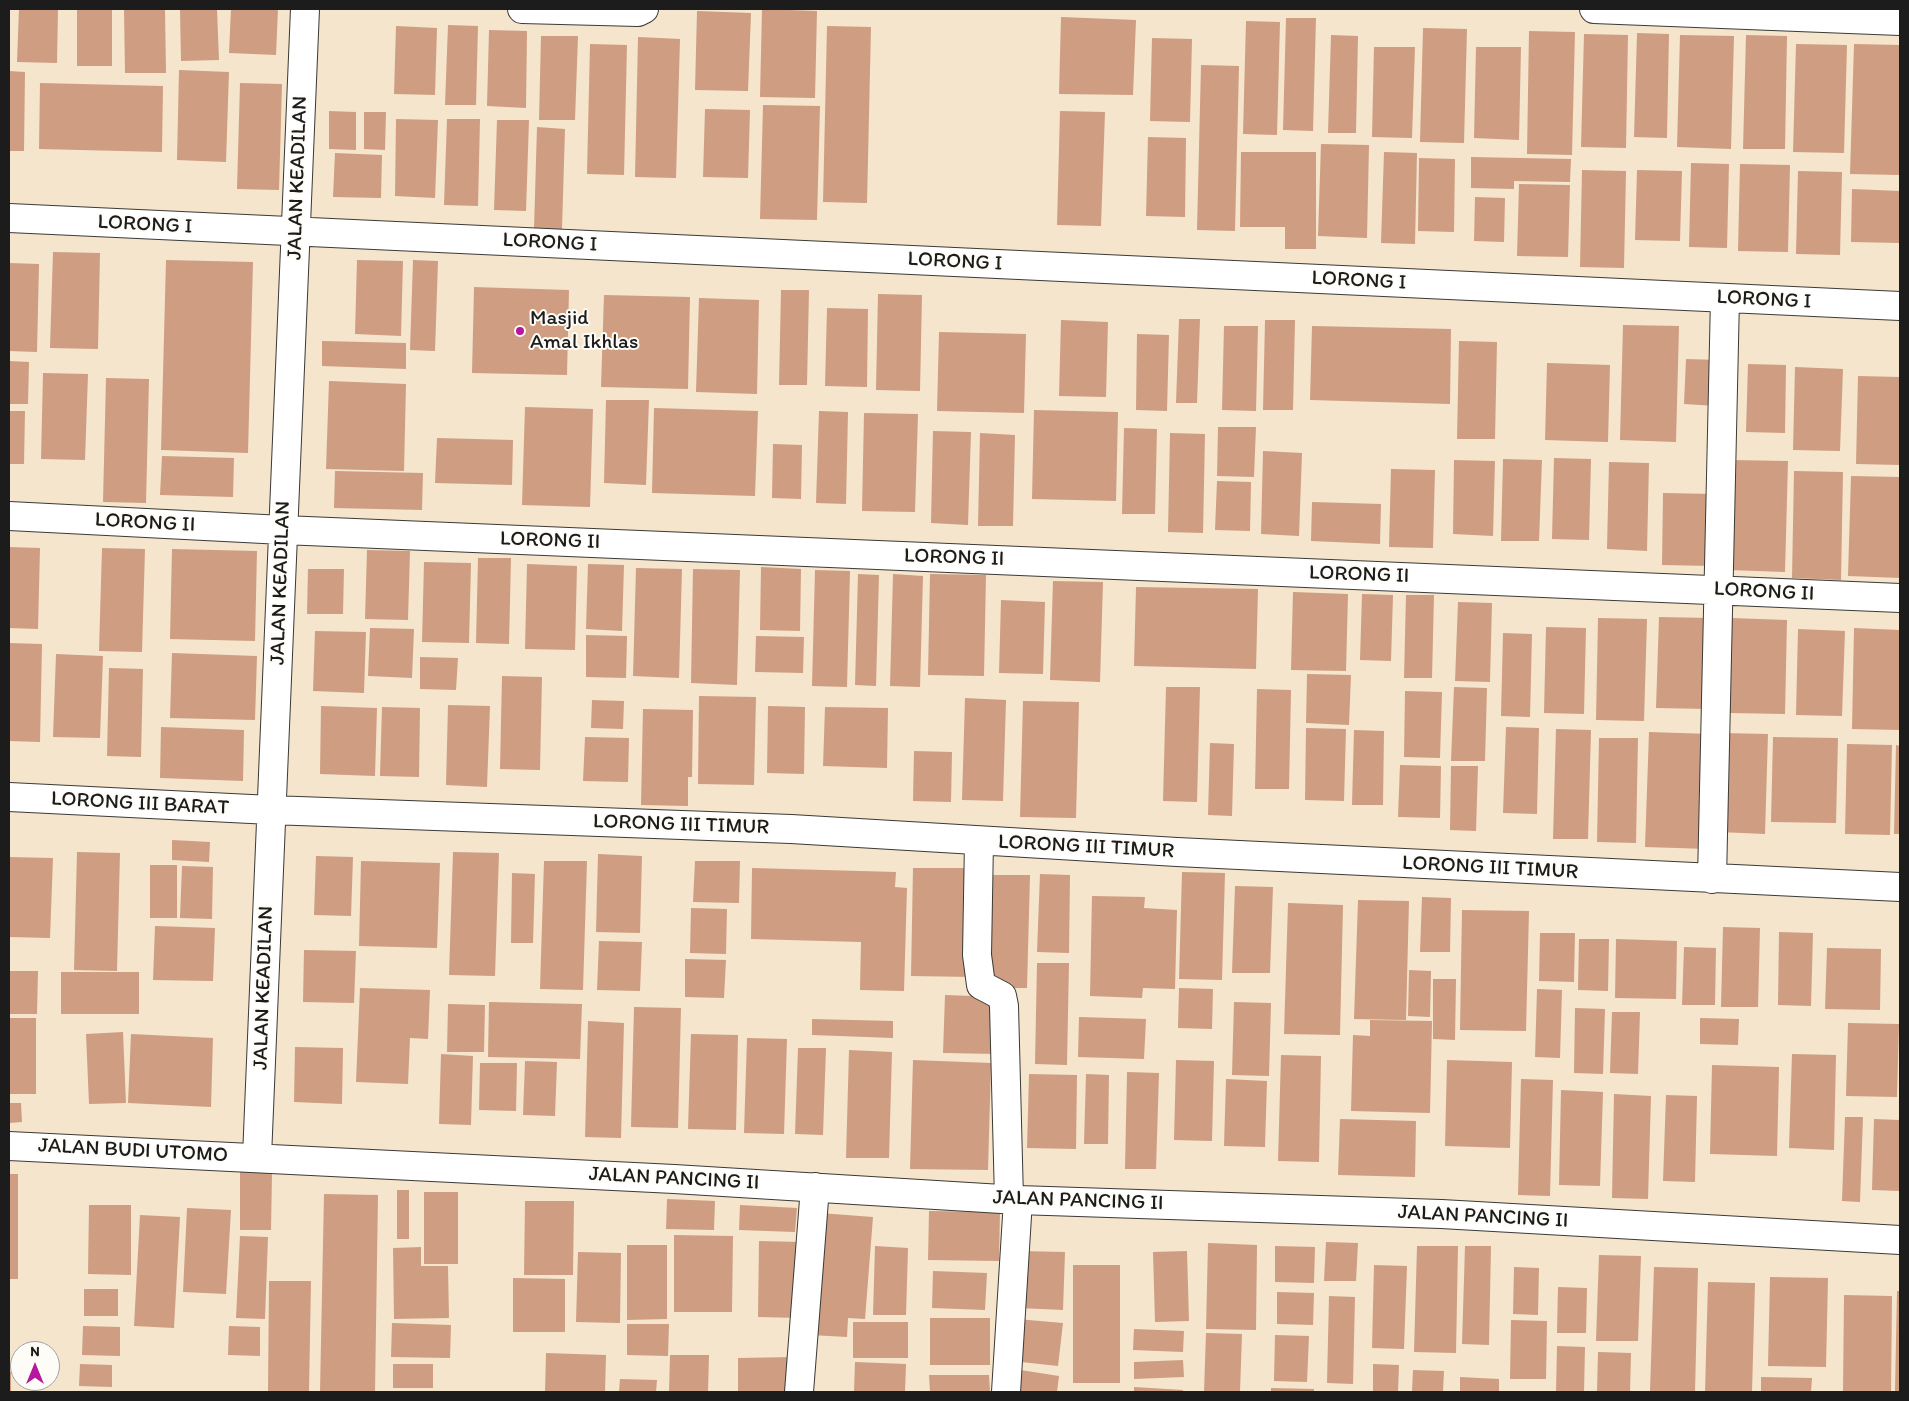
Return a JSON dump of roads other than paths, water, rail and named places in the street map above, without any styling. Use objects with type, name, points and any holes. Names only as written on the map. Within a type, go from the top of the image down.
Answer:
[{"type":"street","name":"JALAN KEADILAN","points":[[257,1157],[305,9]]},
{"type":"street","points":[[522,9],[638,12],[644,9]]},
{"type":"street","points":[[1594,9],[1900,22]]},
{"type":"street","name":"LORONG I","points":[[9,218],[1900,306]]},
{"type":"street","points":[[1712,879],[1725,298]]},
{"type":"street","name":"LORONG II","points":[[9,516],[283,530],[1900,598]]},
{"type":"street","name":"LORONG III BARAT","points":[[9,797],[271,810]]},
{"type":"street","name":"LORONG III TIMUR","points":[[271,810],[791,829],[1712,879],[1900,887]]},
{"type":"street","points":[[979,840],[977,955],[981,986],[1002,996],[1004,1006],[1013,1200],[1006,1392]]},
{"type":"street","name":"JALAN BUDI UTOMO","points":[[9,1146],[257,1157]]},
{"type":"street","name":"JALAN PANCING II","points":[[257,1157],[815,1187],[1013,1200],[1442,1214],[1900,1240]]},
{"type":"street","points":[[800,1392],[815,1187]]},
{"type":"place","name":"Masjid Amal Ikhlas","points":[[520,331]]}]
